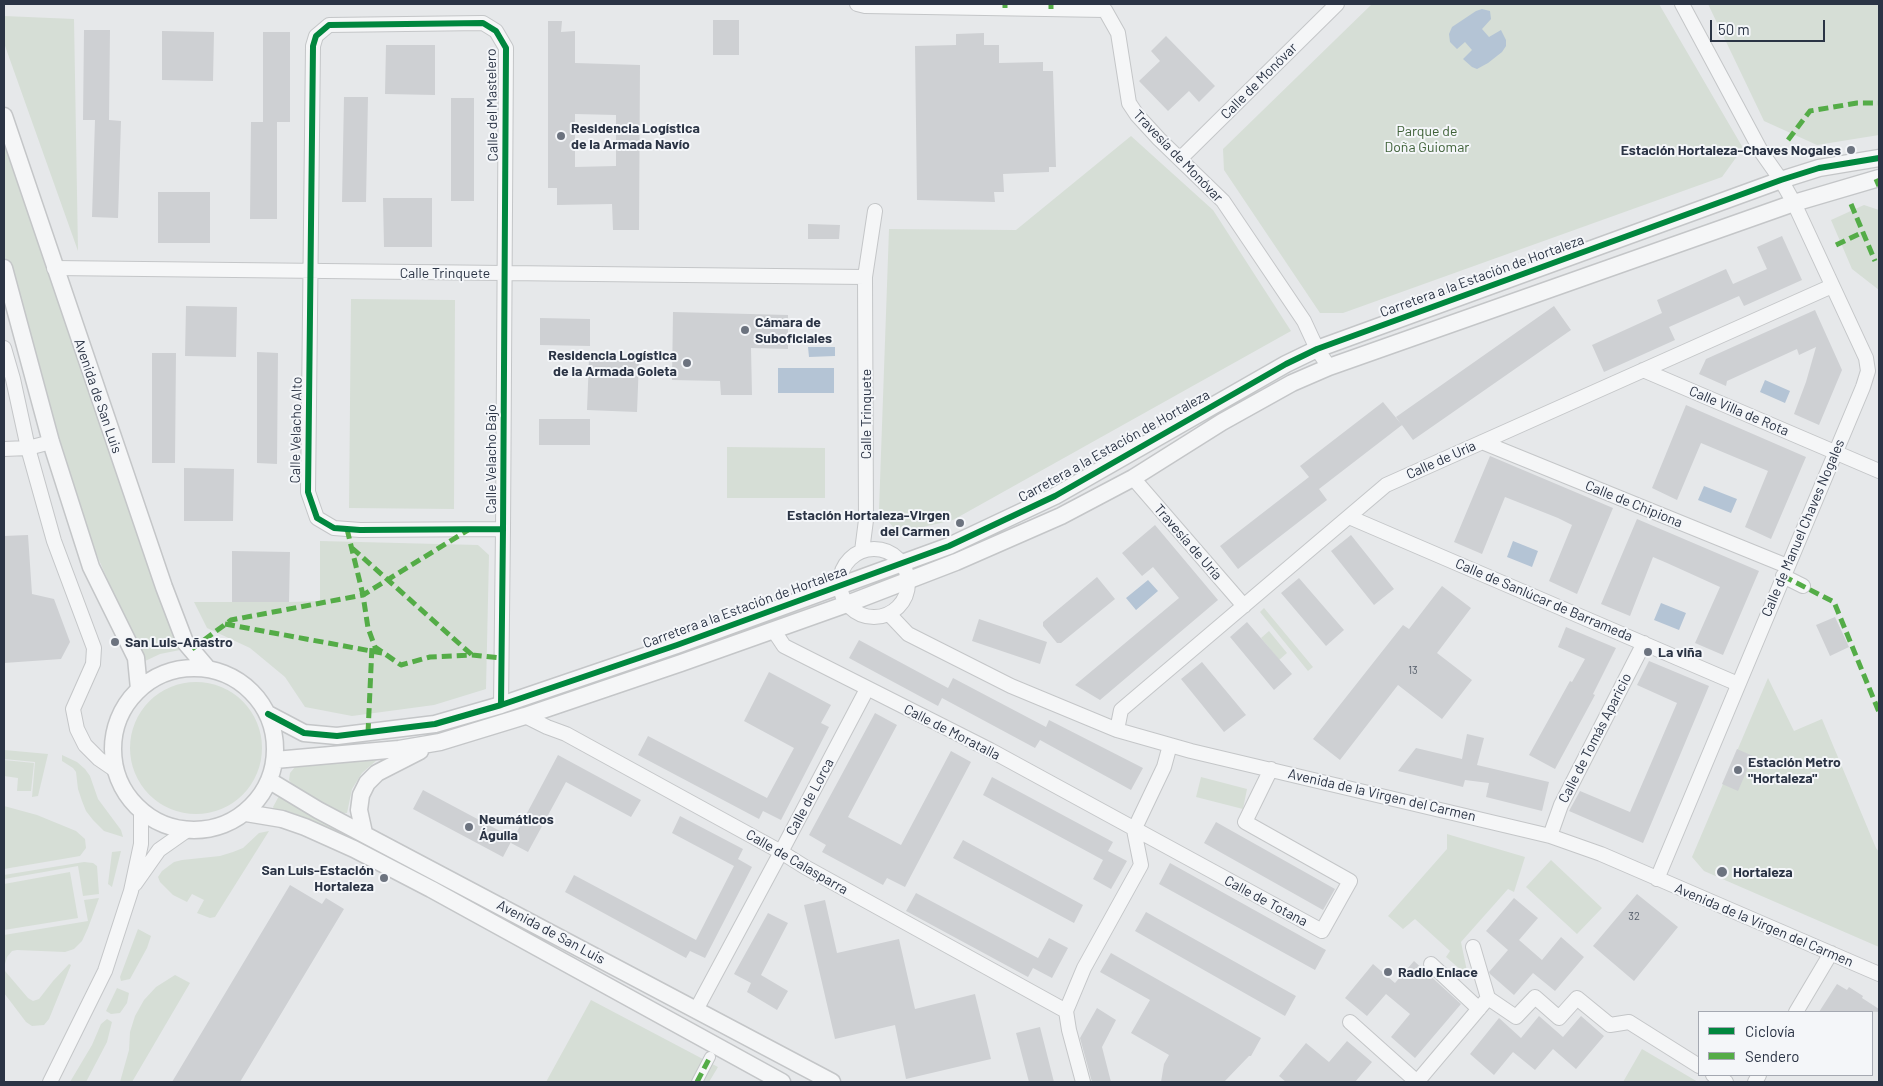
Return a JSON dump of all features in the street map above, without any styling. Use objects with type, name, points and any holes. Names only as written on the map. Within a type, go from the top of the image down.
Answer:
[{"type":"street","points":[[857,4],[865,6],[1105,7]]},
{"type":"street","name":"Calle de Monóvar","points":[[1181,158],[1337,4]]},
{"type":"street","name":"Calle de Manuel Chaves Nogales","points":[[1657,878],[1863,387],[1868,371],[1866,358],[1794,203],[1762,152],[1682,4]]},
{"type":"street","name":"Travesía de Monóvar","points":[[1105,7],[1118,33],[1129,103],[1137,115],[1159,139],[1181,158],[1223,201],[1304,321],[1317,349],[1329,367]]},
{"type":"street","name":"Calle del Mastelero","points":[[310,272],[313,46],[316,36],[329,25],[483,23],[496,31],[506,48],[504,274]]},
{"type":"street","name":"Avenida de San Luis","points":[[4,116],[54,268],[178,624],[185,642],[208,668]]},
{"type":"street","name":"Carretera a la Estación de Hortaleza","points":[[268,714],[304,733],[337,736],[435,724],[501,706],[677,645],[949,546],[1055,496],[1286,364],[1317,349],[1781,180],[1819,168],[1879,158]]},
{"type":"street","points":[[276,760],[399,749],[440,742],[525,716],[774,631],[908,581],[1061,516],[1133,478],[1222,422],[1292,383],[1329,367],[1794,203],[1879,178]]},
{"type":"street","name":"Calle Trinquete","points":[[862,551],[866,520],[865,278],[875,211]]},
{"type":"street","points":[[4,268],[51,442],[91,567],[136,658],[139,689]]},
{"type":"street","name":"Calle Trinquete","points":[[54,268],[865,278]]},
{"type":"street","name":"Calle Velacho Alto","points":[[310,272],[308,492],[317,518],[334,528],[360,530],[503,529]]},
{"type":"street","name":"Calle Velacho Bajo","points":[[501,706],[504,274]]},
{"type":"street","name":"Calle de Uría","points":[[1117,730],[1121,710],[1386,485],[1832,286]]},
{"type":"street","points":[[4,348],[14,379],[28,448],[54,541],[94,648],[93,664],[73,709],[77,729],[85,745],[99,759],[116,770]]},
{"type":"street","name":"Calle Villa de Rota","points":[[1643,370],[1879,470]]},
{"type":"street","points":[[4,449],[28,448],[51,442]]},
{"type":"street","name":"Calle de Chipiona","points":[[1482,442],[1785,571],[1803,586]]},
{"type":"street","name":"Travesía de Uría","points":[[1133,478],[1244,606]]},
{"type":"street","name":"Calle de Sanlúcar de Barrameda","points":[[1349,517],[1738,684]]},
{"type":"street","points":[[884,550],[894,555],[902,563],[906,571],[908,591],[898,609],[878,618],[866,617],[856,612],[847,604],[840,586],[841,575],[845,565],[852,557],[862,551],[884,550]]},
{"type":"street","name":"Avenida de la Virgen del Carmen","points":[[889,614],[908,634],[1011,686],[1117,730],[1170,745],[1550,836],[1601,854],[1879,974]]},
{"type":"street","name":"Calle de Moratalla","points":[[774,631],[784,646],[990,750],[1134,830]]},
{"type":"street","name":"Calle de Tomás Aparicio","points":[[1550,836],[1561,805],[1644,643]]},
{"type":"street","points":[[188,667],[208,668],[224,673],[239,681],[252,692],[268,714],[276,739],[276,760],[270,781],[256,803],[246,813],[214,829],[186,830],[167,826],[153,820],[141,810],[123,789],[114,762],[114,735],[121,712],[139,689],[154,678],[188,667]]},
{"type":"street","name":"Calle de Lorca","points":[[696,1010],[782,852],[866,689]]},
{"type":"street","name":"Calle de Calasparra","points":[[525,716],[566,734],[1066,1011]]},
{"type":"street","points":[[364,833],[359,810],[360,796],[367,783],[377,773],[440,742]]},
{"type":"street","points":[[1083,1082],[1068,1030],[1066,1011],[1084,968],[1141,865],[1134,830],[1164,767],[1170,745]]},
{"type":"street","name":"Calle de Totana","points":[[1134,830],[1322,931],[1350,881],[1245,822],[1271,769]]},
{"type":"street","name":"Avenida de San Luis","points":[[270,781],[318,810],[832,1082]]},
{"type":"street","points":[[50,1082],[105,971],[131,891],[141,844],[141,810]]},
{"type":"street","name":"Avenida de San Luis","points":[[246,813],[282,819],[305,827],[354,850],[431,889],[782,1082]]},
{"type":"street","points":[[131,891],[158,850],[186,830]]},
{"type":"street","points":[[1473,947],[1488,998],[1516,1017],[1535,997],[1559,1018],[1577,998],[1610,1025],[1628,1022],[1698,1065]]},
{"type":"street","points":[[1797,1011],[1831,953]]},
{"type":"street","points":[[1431,964],[1479,1008]]},
{"type":"street","points":[[1350,1022],[1417,1082],[1488,998]]},
{"type":"street","points":[[697,1082],[710,1057]]},
{"type":"green space","name":"Parque de Doña Guiomar","points":[[1372,4],[1659,4],[1743,148],[1722,177],[1343,313],[1320,313],[1224,170],[1223,149]]},
{"type":"green space","points":[[1708,4],[1879,4],[1879,135],[1817,145],[1764,121]]},
{"type":"green space","points":[[4,16],[74,19],[78,251],[4,43]]},
{"type":"green space","points":[[4,136],[180,650],[160,654],[143,662],[96,553],[71,478],[6,261],[4,253]]},
{"type":"green space","points":[[1131,136],[1213,210],[1291,331],[953,520],[898,533],[879,510],[889,229],[1016,230]]},
{"type":"green space","points":[[1864,205],[1879,210],[1879,290],[1852,269],[1831,220]]},
{"type":"green space","points":[[351,299],[455,300],[454,509],[349,508]]},
{"type":"green space","points":[[727,447],[825,448],[825,498],[727,498]]},
{"type":"green space","points":[[320,541],[478,545],[489,555],[486,689],[434,705],[352,716],[305,707],[285,677],[250,648],[207,628],[194,602],[320,601]]},
{"type":"green space","points":[[1264,608],[1313,667],[1308,671],[1260,612]]},
{"type":"green space","points":[[1269,631],[1287,653],[1279,660],[1261,638]]},
{"type":"green space","points":[[1768,678],[1794,731],[1822,719],[1879,852],[1879,947],[1704,871],[1692,857]]},
{"type":"green space","points":[[196,682],[209,683],[221,687],[243,701],[257,723],[261,735],[261,761],[257,773],[243,795],[221,809],[209,813],[196,814],[183,813],[171,809],[149,795],[135,773],[131,761],[130,748],[131,735],[135,723],[149,701],[171,687],[183,683]]},
{"type":"green space","points":[[4,750],[48,754],[38,796],[32,797],[35,762],[4,759]]},
{"type":"green space","points":[[62,755],[77,762],[85,769],[90,776],[98,799],[121,830],[123,837],[104,831],[86,811],[78,789],[76,772],[62,761]]},
{"type":"green space","points":[[4,760],[34,763],[31,791],[17,791],[18,778],[4,776]]},
{"type":"green space","points":[[377,760],[362,773],[352,789],[347,813],[342,813],[323,804],[292,784],[289,780],[290,773],[295,767],[305,764]]},
{"type":"green space","points":[[1201,777],[1247,789],[1243,809],[1196,797]]},
{"type":"green space","points":[[279,796],[337,830],[353,833],[350,840],[293,813],[275,811],[273,807]]},
{"type":"green space","points":[[4,806],[37,815],[76,831],[85,839],[86,848],[80,856],[4,869]]},
{"type":"green space","points":[[269,831],[215,917],[210,918],[197,913],[204,900],[192,894],[187,902],[173,895],[160,882],[158,877],[162,871],[174,862],[220,856],[233,852],[243,848],[259,833]]},
{"type":"green space","points":[[1447,834],[1525,857],[1514,892],[1508,889],[1461,942],[1468,976],[1446,957],[1450,951],[1415,919],[1403,929],[1388,916],[1447,849]]},
{"type":"green space","points":[[121,851],[112,887],[108,884],[112,852]]},
{"type":"green space","points":[[1551,860],[1602,908],[1577,934],[1526,887]]},
{"type":"green space","points":[[84,862],[93,863],[97,866],[99,894],[83,896],[78,866],[4,879],[4,875]]},
{"type":"green space","points":[[70,872],[78,918],[4,930],[4,884]]},
{"type":"green space","points":[[99,898],[82,941],[74,949],[65,952],[17,950],[12,951],[7,957],[5,971],[28,998],[33,1001],[39,999],[69,964],[71,965],[49,1019],[44,1025],[32,1026],[26,1022],[4,993],[4,935],[88,921],[84,900]]},
{"type":"green space","points":[[138,929],[151,936],[147,948],[130,979],[121,981],[120,977]]},
{"type":"green space","points":[[175,975],[190,983],[132,1082],[120,1082],[129,1050],[130,1032],[135,1016],[144,1000],[156,987]]},
{"type":"green space","points":[[117,988],[129,993],[127,1003],[120,1013],[111,1014],[106,1011]]},
{"type":"green space","points":[[591,1000],[718,1067],[709,1082],[546,1082]]},
{"type":"green space","points":[[107,1019],[112,1022],[107,1042],[86,1082],[70,1082],[92,1045],[101,1024]]},
{"type":"green space","points":[[1642,1049],[1698,1082],[1623,1082]]},
{"type":"water","points":[[1482,9],[1490,11],[1491,19],[1482,29],[1489,37],[1501,30],[1506,40],[1506,46],[1502,52],[1477,69],[1463,59],[1472,50],[1465,42],[1457,49],[1450,42],[1449,34],[1452,27]]},
{"type":"water","points":[[808,347],[835,347],[835,356],[809,357]]},
{"type":"water","points":[[778,368],[834,368],[834,393],[778,393]]},
{"type":"water","points":[[1765,380],[1790,391],[1785,403],[1760,392]]},
{"type":"water","points":[[1704,486],[1737,499],[1731,513],[1698,500]]},
{"type":"water","points":[[1513,541],[1538,551],[1532,567],[1507,557]]},
{"type":"water","points":[[1148,580],[1158,591],[1136,610],[1126,598]]},
{"type":"water","points":[[1661,603],[1686,613],[1679,630],[1654,620]]},
{"type":"building","points":[[713,20],[739,20],[739,55],[713,55]]},
{"type":"building","name":"Residencia Logística de la Armada Navío","points":[[548,21],[562,21],[561,32],[575,31],[575,63],[640,65],[639,230],[613,230],[612,204],[557,205],[557,188],[548,188]],"holes":[[[575,114],[616,115],[616,166],[575,167]]]},
{"type":"building","points":[[84,30],[110,30],[109,120],[121,121],[118,218],[92,217],[95,120],[83,120]]},
{"type":"building","points":[[162,31],[214,32],[213,81],[162,80]]},
{"type":"building","points":[[263,32],[290,32],[290,122],[277,122],[277,219],[250,219],[251,122],[263,122]]},
{"type":"building","points":[[984,33],[984,45],[999,45],[999,63],[1043,62],[1043,71],[1053,71],[1056,167],[1049,167],[1049,172],[1003,174],[1004,192],[994,192],[995,202],[917,200],[915,46],[956,45],[956,34]]},
{"type":"building","points":[[1166,36],[1215,86],[1199,102],[1189,91],[1168,111],[1139,81],[1160,61],[1151,51]]},
{"type":"building","points":[[386,45],[435,45],[435,95],[385,94]]},
{"type":"building","points":[[344,97],[368,97],[366,202],[342,202]]},
{"type":"building","points":[[451,98],[474,98],[474,201],[451,201]]},
{"type":"building","points":[[158,192],[210,192],[210,243],[158,243]]},
{"type":"building","points":[[383,198],[432,198],[432,247],[384,247]]},
{"type":"building","points":[[808,224],[840,225],[839,239],[808,239]]},
{"type":"building","points":[[1782,236],[1802,280],[1744,306],[1739,296],[1669,327],[1675,340],[1604,372],[1592,345],[1662,313],[1657,300],[1726,269],[1733,284],[1767,269],[1757,247]]},
{"type":"building","points":[[186,306],[237,307],[236,357],[185,356]]},
{"type":"building","points":[[1554,306],[1571,330],[1413,440],[1396,417]]},
{"type":"building","points":[[1815,310],[1842,370],[1819,425],[1794,414],[1816,347],[1799,355],[1797,349],[1727,381],[1726,386],[1699,374],[1706,359]]},
{"type":"building","points":[[673,312],[788,315],[788,349],[751,348],[752,395],[721,395],[720,381],[672,380]]},
{"type":"building","points":[[540,318],[590,319],[590,346],[540,345]]},
{"type":"building","points":[[257,352],[278,353],[277,464],[257,463]]},
{"type":"building","points":[[152,353],[176,353],[175,463],[152,463]]},
{"type":"building","points":[[589,359],[639,361],[637,412],[587,410]]},
{"type":"building","points":[[1383,402],[1402,425],[1319,489],[1327,500],[1238,569],[1220,546],[1309,477],[1300,466]]},
{"type":"building","points":[[1686,405],[1806,457],[1771,539],[1745,527],[1768,471],[1701,443],[1677,500],[1652,488]]},
{"type":"building","points":[[539,419],[590,419],[590,445],[539,445]]},
{"type":"building","points":[[1490,456],[1613,508],[1577,594],[1549,581],[1572,525],[1558,518],[1505,497],[1482,554],[1454,542]]},
{"type":"building","points":[[184,468],[234,469],[233,521],[184,521]]},
{"type":"building","points":[[1637,519],[1759,571],[1723,655],[1695,643],[1720,587],[1653,557],[1630,616],[1601,604]]},
{"type":"building","points":[[1155,525],[1218,600],[1100,700],[1075,685],[1179,598],[1153,567],[1142,576],[1122,553]]},
{"type":"building","points":[[28,535],[32,594],[54,599],[70,642],[61,659],[4,663],[4,536]]},
{"type":"building","points":[[1351,535],[1394,589],[1374,605],[1331,551]]},
{"type":"building","points":[[232,551],[290,552],[289,602],[232,602]]},
{"type":"building","points":[[1097,577],[1115,599],[1061,643],[1057,643],[1043,626],[1043,622]]},
{"type":"building","points":[[1299,578],[1344,630],[1326,646],[1281,593]]},
{"type":"building","points":[[1442,586],[1471,608],[1437,653],[1472,680],[1442,719],[1398,685],[1340,760],[1313,739],[1403,625],[1409,629]]},
{"type":"building","points":[[1835,617],[1849,647],[1830,656],[1816,625]]},
{"type":"building","points":[[979,619],[1047,642],[1040,664],[972,641]]},
{"type":"building","points":[[1247,622],[1292,674],[1274,690],[1230,637]]},
{"type":"building","points":[[1566,627],[1616,648],[1593,694],[1595,695],[1555,769],[1529,755],[1570,681],[1572,682],[1585,659],[1558,647]]},
{"type":"building","points":[[859,640],[948,688],[953,678],[1046,727],[1049,720],[1143,768],[1131,790],[1040,740],[1035,748],[942,698],[938,706],[849,658]]},
{"type":"building","points":[[1649,661],[1709,686],[1643,843],[1569,811],[1580,791],[1630,812],[1677,703],[1637,685]]},
{"type":"building","points":[[1202,662],[1246,715],[1224,732],[1181,679]]},
{"type":"building","points":[[769,672],[831,705],[821,723],[829,727],[781,820],[763,811],[759,819],[638,755],[648,736],[767,798],[794,748],[744,721]]},
{"type":"building","points":[[875,713],[897,725],[848,817],[901,845],[951,751],[971,762],[905,887],[887,878],[883,885],[822,852],[826,845],[809,835]]},
{"type":"building","points":[[1467,734],[1484,738],[1477,765],[1549,782],[1542,811],[1486,797],[1489,783],[1465,780],[1463,787],[1398,771],[1416,748],[1462,759]]},
{"type":"building","name":"Estación Metro \"Hortaleza\"","points":[[1737,749],[1753,756],[1738,791],[1722,784]]},
{"type":"building","points":[[558,755],[641,800],[631,817],[566,782],[528,852],[511,843]]},
{"type":"building","points":[[992,777],[1113,842],[1108,851],[1127,861],[1111,889],[1093,879],[1103,860],[983,795]]},
{"type":"building","points":[[423,790],[513,838],[503,857],[413,809]]},
{"type":"building","points":[[680,816],[743,849],[738,859],[752,867],[705,958],[690,951],[686,958],[565,892],[574,875],[696,940],[734,866],[672,833]]},
{"type":"building","points":[[1216,822],[1335,889],[1323,910],[1204,843]]},
{"type":"building","points":[[963,840],[1083,905],[1074,923],[953,858]]},
{"type":"building","points":[[1170,863],[1326,950],[1315,970],[1159,884]]},
{"type":"building","points":[[290,885],[322,904],[326,898],[344,909],[240,1082],[172,1082]]},
{"type":"building","points":[[916,893],[1038,958],[1049,938],[1068,948],[1052,978],[1033,968],[1028,977],[906,911]]},
{"type":"building","points":[[1637,894],[1678,927],[1634,981],[1593,946]]},
{"type":"building","points":[[1514,898],[1538,918],[1519,940],[1542,960],[1561,937],[1584,957],[1555,991],[1533,973],[1514,995],[1489,972],[1508,950],[1486,931]]},
{"type":"building","points":[[825,900],[837,953],[899,939],[915,1009],[975,994],[991,1059],[906,1079],[895,1025],[835,1039],[804,905]]},
{"type":"building","points":[[1146,912],[1296,996],[1285,1016],[1135,931]]},
{"type":"building","points":[[768,913],[788,923],[761,975],[788,991],[777,1010],[747,992],[751,983],[734,974]]},
{"type":"building","points":[[1111,953],[1261,1038],[1251,1056],[1224,1082],[1161,1082],[1164,1064],[1169,1055],[1131,1033],[1150,1000],[1100,972]]},
{"type":"building","points":[[1414,961],[1461,1004],[1415,1058],[1391,1037],[1410,1014],[1386,994],[1367,1016],[1345,998],[1373,964],[1395,983]]},
{"type":"building","points":[[1837,984],[1847,990],[1849,987],[1879,1009],[1879,1012],[1820,1011]]},
{"type":"building","points":[[1097,1008],[1116,1020],[1102,1047],[1111,1082],[1092,1082],[1080,1038]]},
{"type":"building","points":[[1539,1016],[1563,1037],[1581,1016],[1604,1036],[1576,1069],[1553,1049],[1535,1070],[1513,1052],[1494,1075],[1470,1054],[1499,1018],[1521,1038]]},
{"type":"building","points":[[1040,1027],[1054,1082],[1029,1082],[1016,1033]]},
{"type":"building","points":[[1347,1041],[1372,1062],[1355,1082],[1286,1082],[1279,1076],[1306,1043],[1329,1062]]},
{"type":"marked path","points":[[1051,4],[1051,9]]},
{"type":"marked path","points":[[1788,140],[1810,111],[1857,103],[1879,103]]},
{"type":"marked path","points":[[1876,179],[1879,186]]},
{"type":"marked path","points":[[1851,204],[1875,261]]},
{"type":"marked path","points":[[1836,245],[1863,232]]},
{"type":"marked path","points":[[347,529],[363,595],[368,628],[375,647],[401,665],[430,657],[472,655],[501,658]]},
{"type":"marked path","points":[[192,649],[231,620],[363,595],[468,530]]},
{"type":"marked path","points":[[352,548],[472,655]]},
{"type":"marked path","points":[[1783,576],[1834,602],[1879,712]]},
{"type":"marked path","points":[[225,624],[382,653]]},
{"type":"marked path","points":[[368,733],[372,646]]},
{"type":"marked path","points":[[697,1082],[710,1057]]},
{"type":"cycle path","points":[[501,705],[503,529],[506,48],[496,31],[483,23],[329,25],[316,36],[313,46],[308,492],[317,518],[334,528],[360,530],[503,529]]},
{"type":"cycle path","points":[[268,714],[304,733],[337,736],[435,724],[501,705],[677,645],[949,546],[1055,496],[1286,364],[1317,349],[1781,180],[1819,168],[1879,158]]},
{"type":"place","name":"Residencia Logística de la Armada Navío","points":[[561,136]]},
{"type":"place","name":"Estación Hortaleza-Chaves Nogales","points":[[1851,150]]},
{"type":"place","name":"Cámara de Suboficiales","points":[[745,330]]},
{"type":"place","name":"Residencia Logística de la Armada Goleta","points":[[687,363]]},
{"type":"place","name":"Estación Hortaleza-Virgen del Carmen","points":[[960,523]]},
{"type":"place","name":"San Luis-Añastro","points":[[115,642]]},
{"type":"place","name":"La viña","points":[[1648,652]]},
{"type":"place","name":"Estación Metro \"Hortaleza\"","points":[[1738,770]]},
{"type":"place","name":"Neumáticos Águila","points":[[469,827]]},
{"type":"place","name":"Hortaleza","points":[[1722,872]]},
{"type":"place","name":"San Luis-Estación Hortaleza","points":[[384,878]]},
{"type":"place","name":"Radio Enlace","points":[[1388,972]]}]
